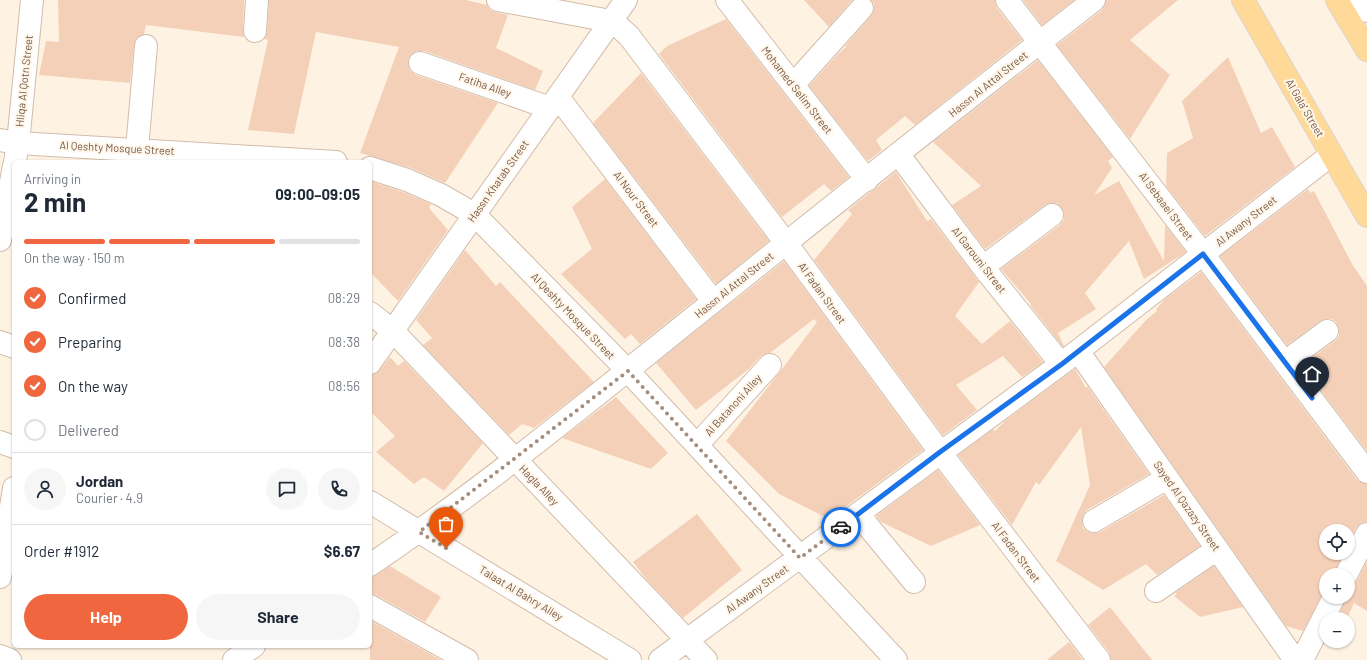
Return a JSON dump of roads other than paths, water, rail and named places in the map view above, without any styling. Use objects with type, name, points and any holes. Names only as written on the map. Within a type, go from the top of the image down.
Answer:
[{"type":"main road","name":"Al Gala' Street","points":[[1243,0],[1331,155],[1361,198],[1367,216]]},
{"type":"main road","points":[[1337,0],[1367,50]]},
{"type":"street","name":"Hliqa Al Qotn Street","points":[[11,148],[32,0]]},
{"type":"street","points":[[255,31],[257,0]]},
{"type":"street","name":"Al Fadan Street","points":[[498,0],[593,16],[611,22],[629,36],[786,243],[940,452],[1099,660]]},
{"type":"street","name":"Hassn Khatab Street","points":[[372,360],[626,0]]},
{"type":"street","name":"Mohamed Selim Street","points":[[727,0],[867,180]]},
{"type":"street","name":"Al Sebaaei Street","points":[[1007,0],[1041,42],[1203,254],[1367,472]]},
{"type":"street","name":"Hassn Al Attal Street","points":[[372,564],[419,532],[628,371],[713,301],[1094,0]]},
{"type":"street","points":[[1361,0],[1367,11]]},
{"type":"street","points":[[793,85],[862,8]]},
{"type":"street","points":[[137,149],[146,46]]},
{"type":"street","name":"Fatiha Alley","points":[[420,62],[554,102]]},
{"type":"street","name":"Al Nour Street","points":[[554,102],[713,301]]},
{"type":"street","name":"Al Qeshty Mosque Street","points":[[11,148],[137,149],[293,160]]},
{"type":"street","name":"Al Garouni Street","points":[[899,155],[983,267],[1070,358]]},
{"type":"street","name":"Al Awany Street","points":[[660,660],[800,558],[940,452],[1070,358],[1331,155]]},
{"type":"street","name":"Al Qeshty Mosque Street","points":[[372,169],[407,180],[441,195],[474,214],[628,371],[896,660]]},
{"type":"street","points":[[12,177],[0,240],[12,242]]},
{"type":"street","points":[[983,267],[1052,215]]},
{"type":"street","name":"Hagla Alley","points":[[372,315],[393,331],[706,660]]},
{"type":"street","points":[[1285,362],[1327,331]]},
{"type":"street","points":[[0,342],[12,346]]},
{"type":"street","name":"Sayed Al Qazazy Street","points":[[1070,358],[1167,478],[1295,660]]},
{"type":"street","name":"Al Batanoni Alley","points":[[697,445],[770,365]]},
{"type":"street","points":[[0,442],[12,446]]},
{"type":"street","points":[[1094,521],[1167,478]]},
{"type":"street","name":"Talaat Al Bahry Alley","points":[[372,503],[630,660]]},
{"type":"street","points":[[0,577],[12,507]]},
{"type":"street","points":[[858,514],[914,582]]},
{"type":"street","points":[[1350,568],[1367,534]]},
{"type":"street","points":[[1156,591],[1217,549]]},
{"type":"street","points":[[1302,660],[1330,604]]},
{"type":"street","points":[[372,607],[438,652],[467,660]]},
{"type":"street","points":[[0,656],[10,660]]}]
